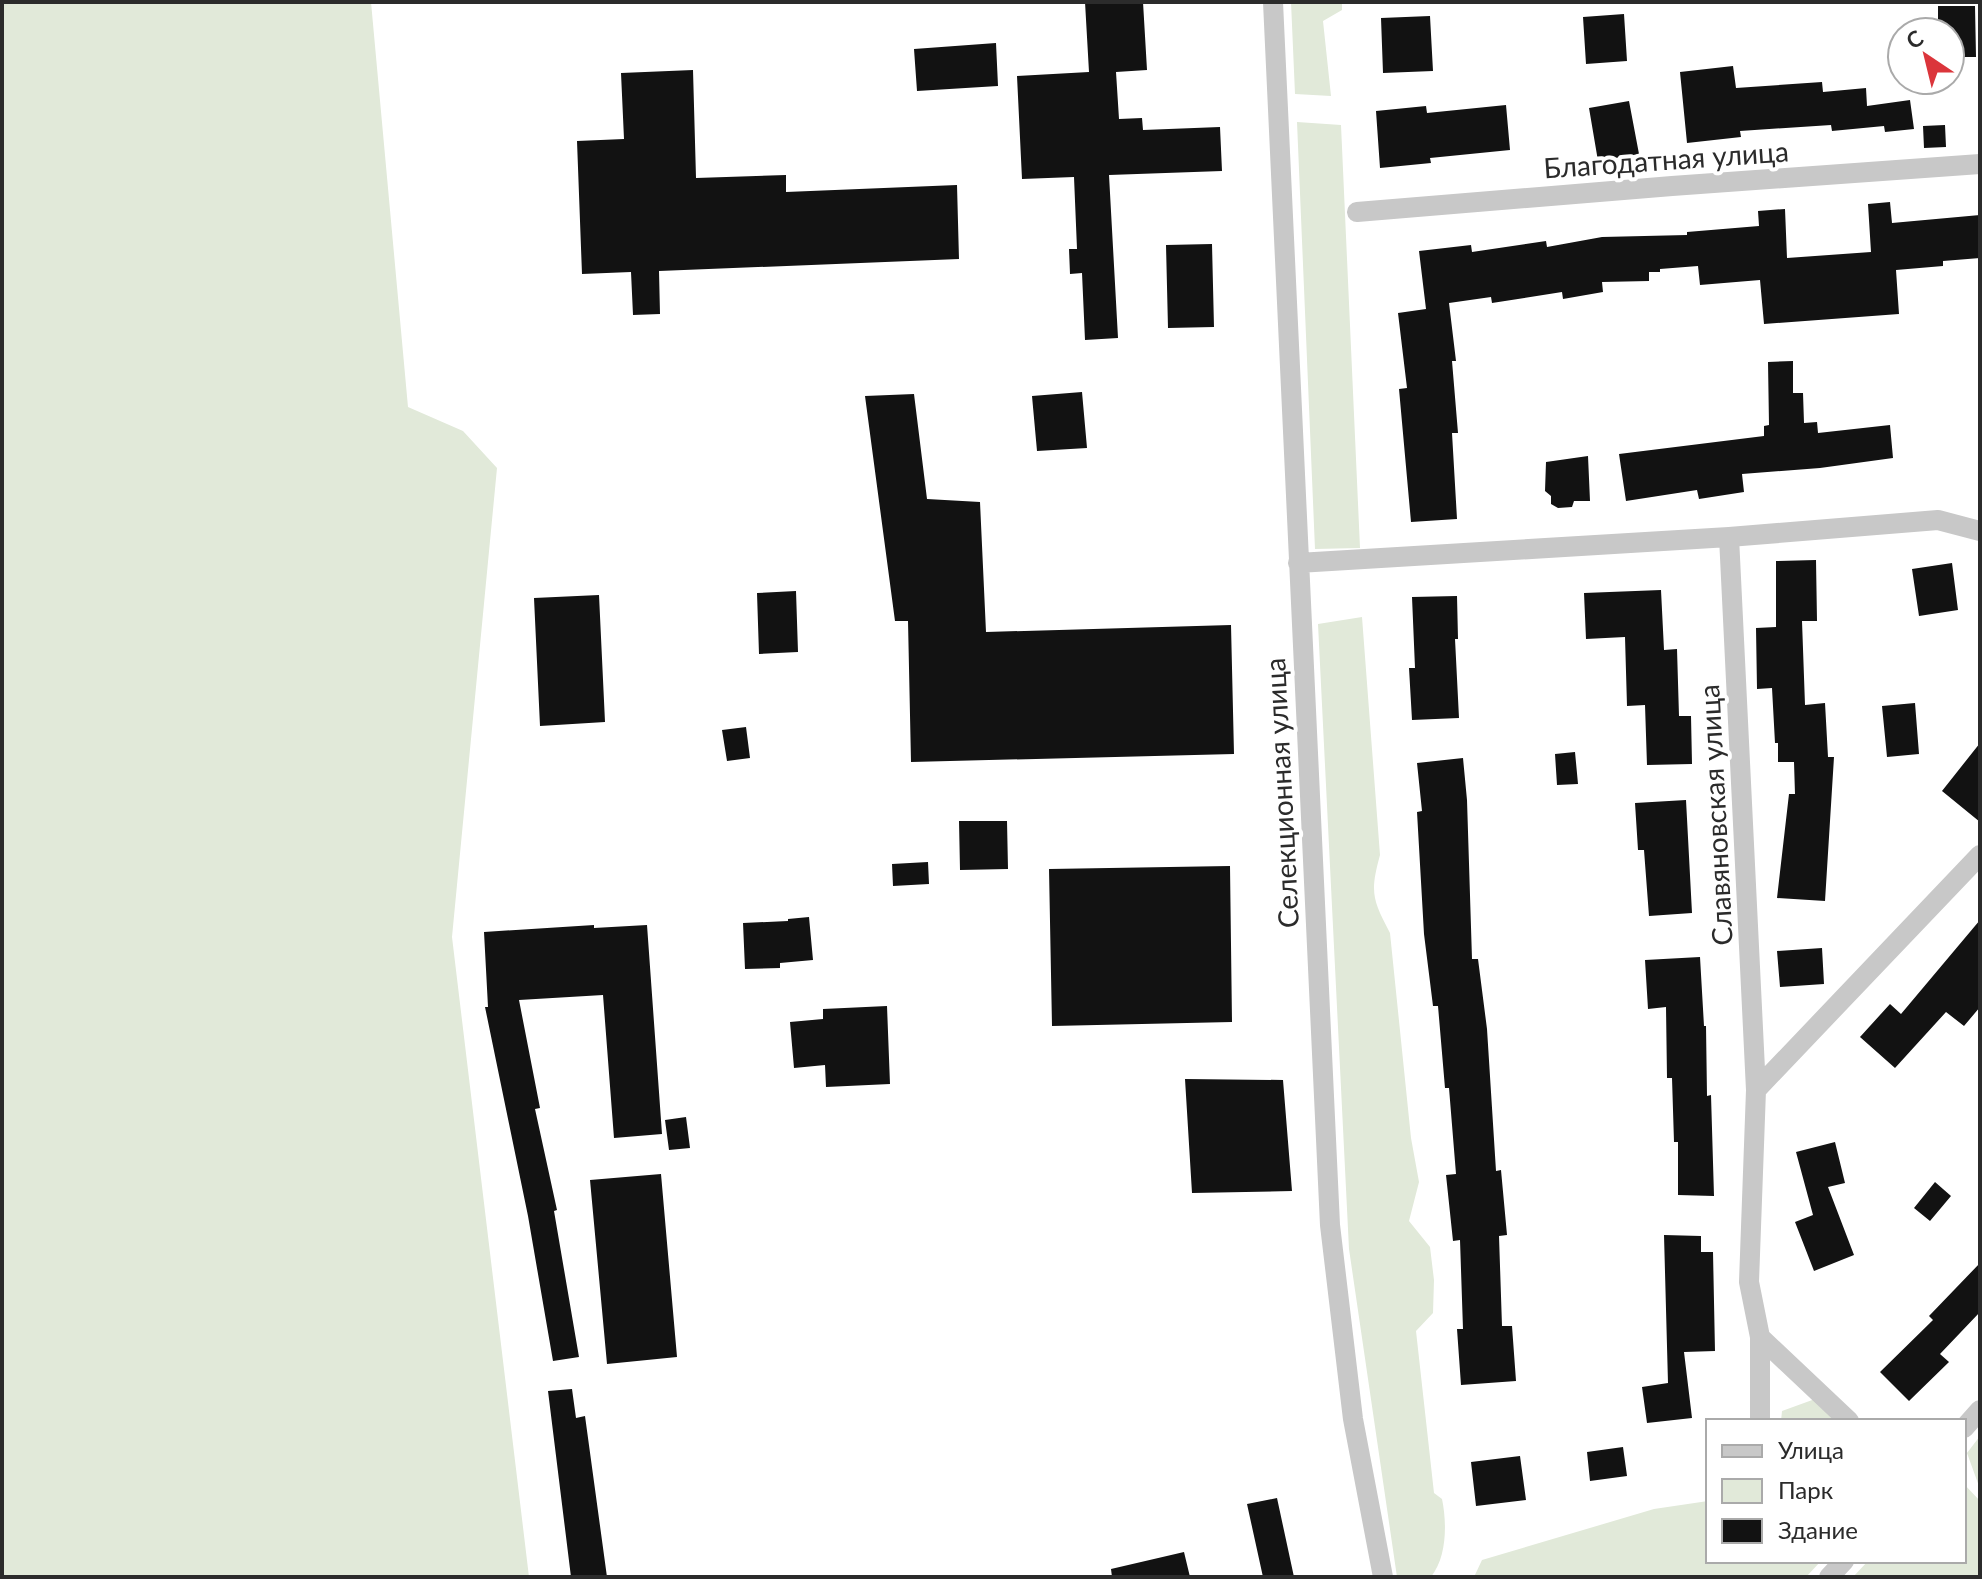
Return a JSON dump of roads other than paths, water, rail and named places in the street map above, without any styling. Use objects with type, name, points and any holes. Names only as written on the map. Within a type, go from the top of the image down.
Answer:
[{"type":"street","name":"Селекционная улица","points":[[1273,2],[1330,1225],[1353,1419],[1383,1577]]},
{"type":"street","name":"Благодатная улица","points":[[1357,212],[1980,164]]},
{"type":"street","points":[[1298,563],[1729,537],[1938,520],[1980,531]]},
{"type":"street","name":"Славяновская улица","points":[[1729,537],[1756,1090],[1749,1282],[1760,1337],[1760,1419]]},
{"type":"street","points":[[1756,1090],[1980,855]]},
{"type":"street","points":[[1760,1337],[1847,1419]]},
{"type":"street","points":[[1966,1426],[1980,1410]]}]
